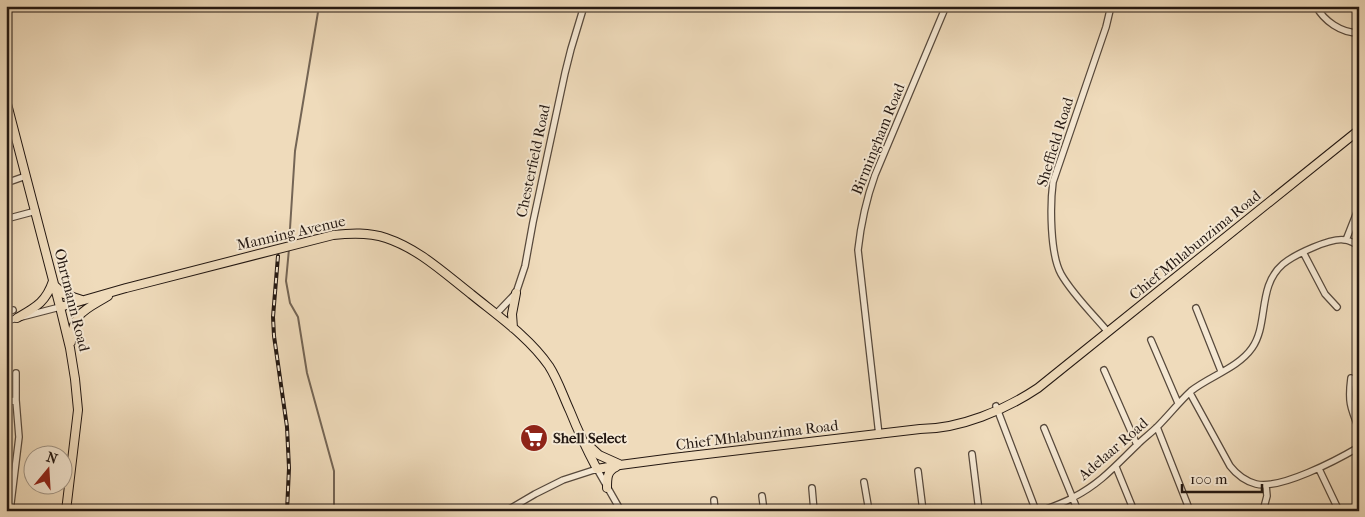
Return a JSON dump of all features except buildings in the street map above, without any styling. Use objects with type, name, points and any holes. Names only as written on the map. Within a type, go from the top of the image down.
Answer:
[{"type":"main road","name":"Ohrtmann Road","points":[[6,100],[70,348],[78,410],[66,511]]},
{"type":"main road","name":"Chief Mhlabunzima Road","points":[[597,470],[620,465],[920,429],[997,408],[1048,380],[1359,130]]},
{"type":"main road","name":"Manning Avenue","points":[[60,307],[333,234],[354,233],[385,238],[410,248],[433,264],[532,345],[550,369],[597,470]]},
{"type":"main road","points":[[17,318],[46,297],[54,283],[64,294],[85,300]]},
{"type":"main road","points":[[70,348],[72,331],[77,318],[84,311],[116,291]]},
{"type":"main road","points":[[513,328],[512,314],[516,293]]},
{"type":"main road","points":[[582,439],[599,455],[620,465]]},
{"type":"main road","points":[[607,488],[608,474],[620,465]]},
{"type":"street","name":"Chesterfield Road","points":[[496,314],[516,293],[525,266],[565,73],[584,6]]},
{"type":"street","name":"Birmingham Road","points":[[879,435],[858,250],[860,230],[866,201],[875,175],[946,6]]},
{"type":"street","name":"Sheffield Road","points":[[1108,332],[1061,273],[1055,258],[1052,193],[1053,182],[1112,6]]},
{"type":"street","points":[[1316,6],[1323,16],[1335,26],[1346,31],[1359,33]]},
{"type":"street","points":[[6,183],[26,176]]},
{"type":"street","points":[[1359,207],[1346,240],[1359,246]]},
{"type":"street","points":[[6,219],[36,212]]},
{"type":"street","name":"Adelaar Road","points":[[1042,511],[1073,498],[1103,478],[1157,428],[1190,392],[1244,358],[1254,346],[1272,278],[1282,265],[1293,257],[1326,242],[1346,240]]},
{"type":"street","points":[[1303,252],[1325,294],[1337,307]]},
{"type":"street","name":"Manning Avenue","points":[[6,321],[60,307]]},
{"type":"street","points":[[1196,308],[1221,372]]},
{"type":"street","points":[[1150,340],[1178,404]]},
{"type":"street","points":[[1104,370],[1137,445]]},
{"type":"street","points":[[9,507],[19,437],[16,372]]},
{"type":"street","points":[[1351,378],[1349,403],[1359,429]]},
{"type":"street","points":[[1190,392],[1230,466],[1237,475],[1257,484],[1266,485],[1283,481],[1319,469],[1359,448]]},
{"type":"street","points":[[6,402],[16,400]]},
{"type":"street","points":[[997,408],[1036,511]]},
{"type":"street","points":[[1044,428],[1078,511]]},
{"type":"street","points":[[1157,428],[1190,511]]},
{"type":"street","points":[[972,454],[979,511]]},
{"type":"street","points":[[1116,467],[1134,511]]},
{"type":"street","points":[[1319,469],[1339,511]]},
{"type":"street","points":[[506,511],[564,480],[597,470],[621,511]]},
{"type":"street","points":[[918,471],[923,511]]},
{"type":"street","points":[[864,482],[868,511]]},
{"type":"street","points":[[1263,511],[1267,496],[1266,485]]},
{"type":"street","points":[[812,488],[814,511]]},
{"type":"street","points":[[762,496],[764,511]]},
{"type":"street","points":[[714,500],[715,511]]},
{"type":"waterway","points":[[289,244],[295,151],[319,6]]},
{"type":"waterway","points":[[289,249],[286,281],[290,303],[298,317],[307,373],[334,471],[333,511]]},
{"type":"railway","points":[[278,256],[273,317],[287,427],[289,468],[287,511]]},
{"type":"place","name":"Shell Select","points":[[534,438]]}]
